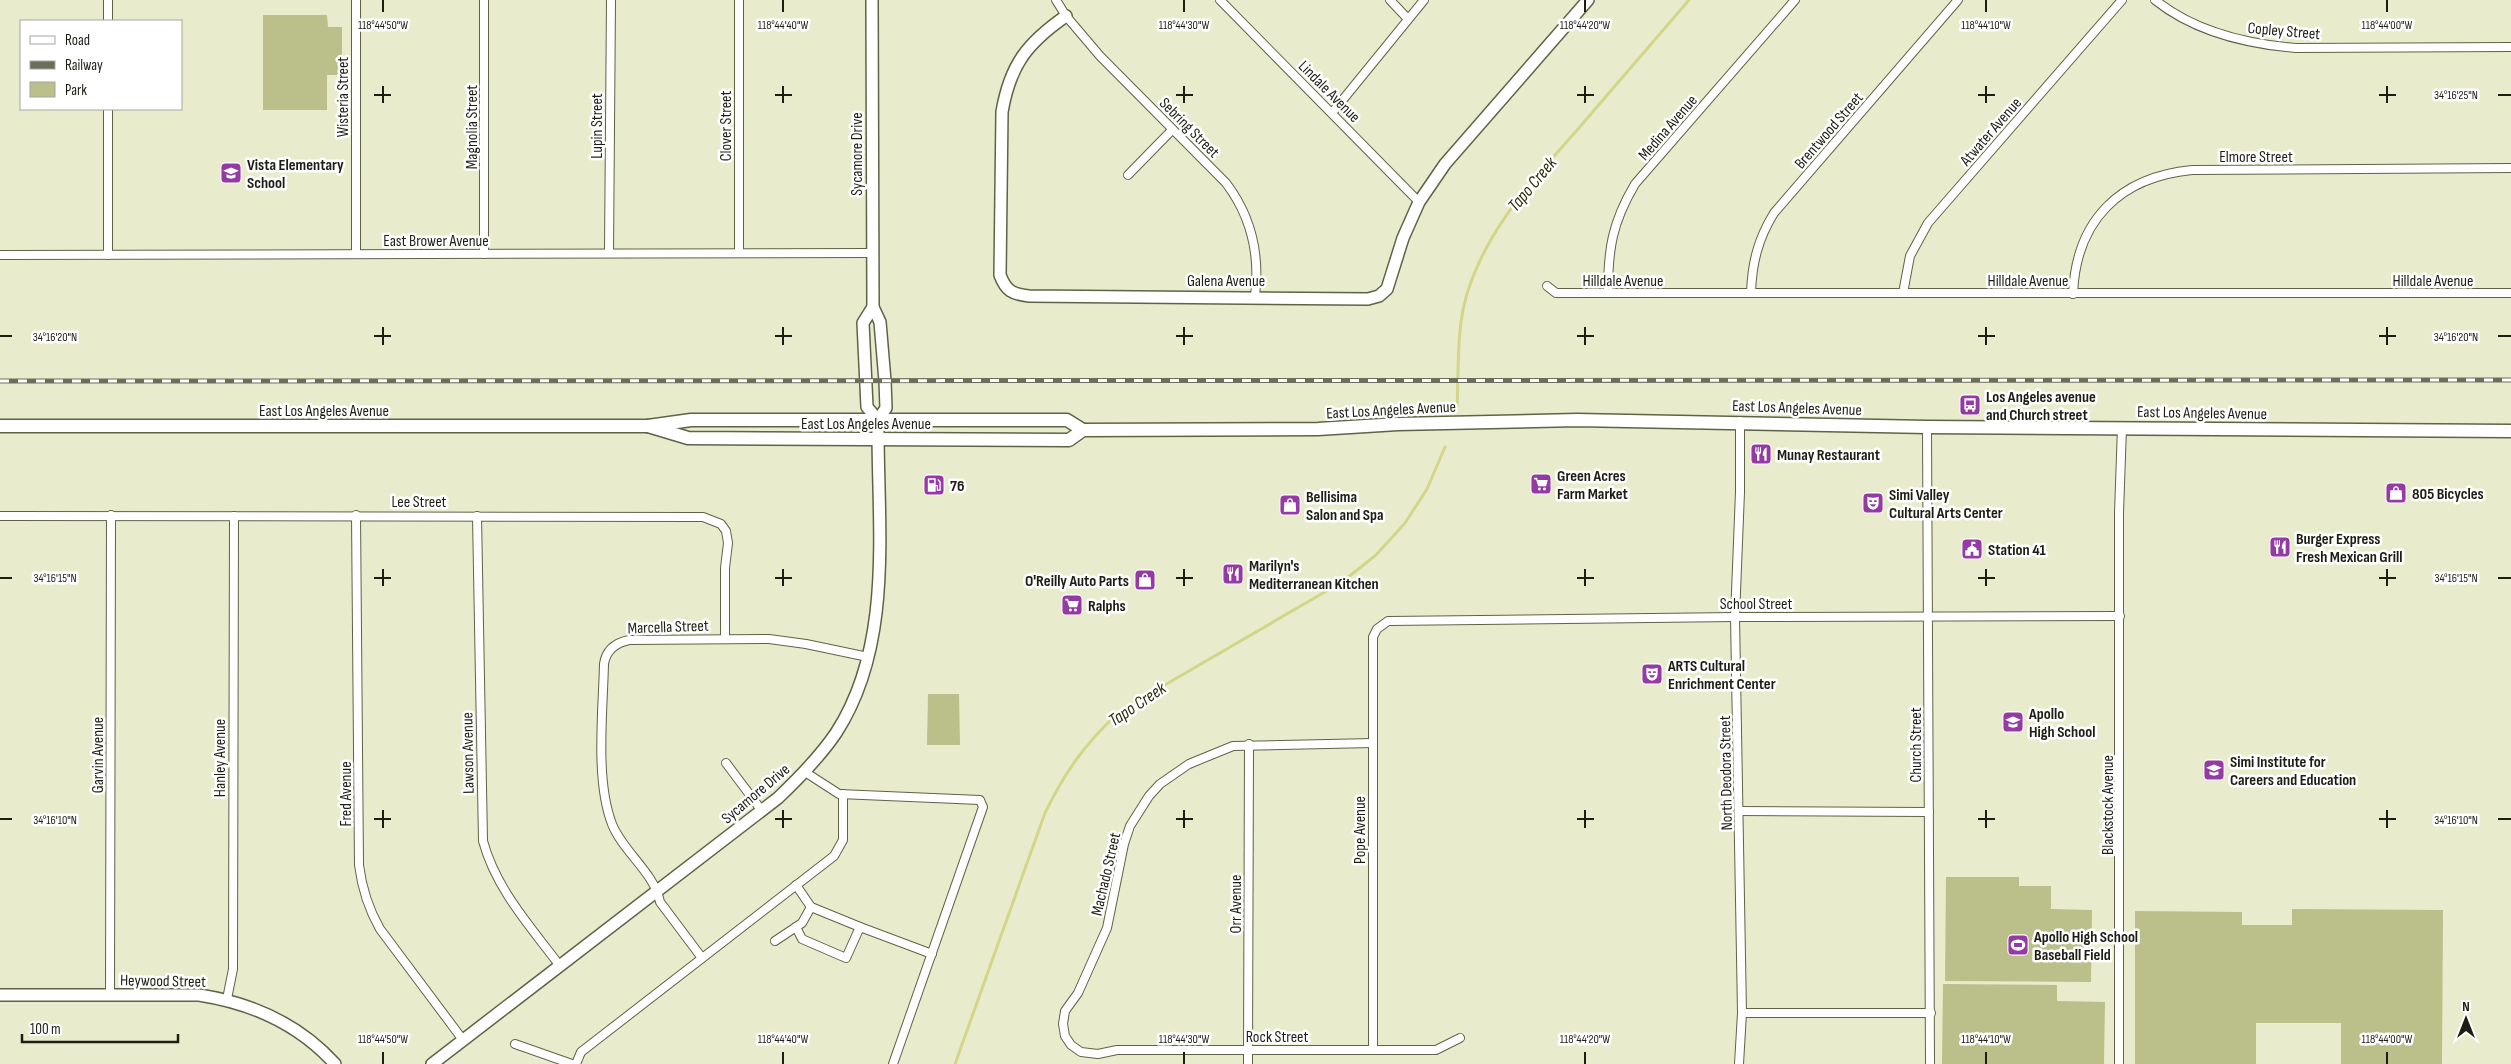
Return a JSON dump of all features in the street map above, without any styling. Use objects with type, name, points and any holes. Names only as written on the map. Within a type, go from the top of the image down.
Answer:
[{"type":"main road","name":"Sycamore Drive","points":[[432,1064],[762,811],[806,772],[836,732],[853,700],[868,657],[878,593],[878,420],[886,408],[880,322],[873,307],[872,0]]},
{"type":"main road","name":"Galena Avenue","points":[[1066,16],[1041,33],[1024,52],[1013,71],[1005,93],[1002,112],[1000,275],[1005,287],[1013,294],[1029,296],[1368,298],[1379,296],[1387,289],[1403,238],[1419,202],[1445,164],[1588,0]]},
{"type":"main road","name":"Sycamore Drive","points":[[873,307],[862,322],[867,407],[878,420]]},
{"type":"main road","name":"East Los Angeles Avenue","points":[[0,426],[648,426],[691,420],[1067,420],[1083,430],[1318,429],[1492,421],[2511,431]]},
{"type":"main road","name":"East Los Angeles Avenue","points":[[648,426],[688,438],[1068,440],[1083,430]]},
{"type":"main road","name":"Heywood Street","points":[[0,995],[199,995],[227,999],[288,1025],[306,1036],[335,1064]]},
{"type":"street","points":[[108,0],[108,20]]},
{"type":"street","name":"Wisteria Street","points":[[356,0],[356,254]]},
{"type":"street","name":"Magnolia Street","points":[[484,0],[484,254]]},
{"type":"street","name":"Lupin Street","points":[[609,252],[610,0]]},
{"type":"street","name":"Clover Street","points":[[738,252],[739,0]]},
{"type":"street","name":"Sebring Street","points":[[1056,0],[1066,16],[1100,56],[1226,183],[1245,212],[1252,236],[1256,259],[1255,296]]},
{"type":"street","name":"Lindale Avenue","points":[[1220,0],[1419,202]]},
{"type":"street","points":[[1390,0],[1408,19]]},
{"type":"street","points":[[1332,113],[1424,0]]},
{"type":"street","name":"Medina Avenue","points":[[1608,293],[1608,257],[1612,233],[1621,208],[1635,184],[1795,0]]},
{"type":"street","name":"Brentwood Street","points":[[1751,293],[1755,252],[1763,231],[1774,213],[1958,0]]},
{"type":"street","name":"Atwater Avenue","points":[[1903,294],[1910,256],[1928,223],[2122,0]]},
{"type":"street","name":"Copley Street","points":[[2155,0],[2194,24],[2230,38],[2267,46],[2296,48],[2511,47]]},
{"type":"street","points":[[108,110],[108,255]]},
{"type":"street","points":[[1128,175],[1172,130]]},
{"type":"street","name":"Elmore Street","points":[[2073,294],[2077,256],[2086,235],[2097,217],[2112,201],[2129,188],[2167,172],[2192,170],[2511,168]]},
{"type":"street","name":"East Brower Avenue","points":[[0,255],[609,252],[873,253]]},
{"type":"street","name":"Hilldale Avenue","points":[[1547,286],[1556,293],[2511,293]]},
{"type":"street","name":"North Deodora Street","points":[[1739,1064],[1742,1013],[1740,811],[1735,617],[1740,499],[1740,422]]},
{"type":"street","name":"Church Street","points":[[1927,426],[1930,1064]]},
{"type":"street","name":"Blackstock Avenue","points":[[2119,1064],[2122,427]]},
{"type":"street","name":"Garvin Avenue","points":[[110,996],[111,515]]},
{"type":"street","name":"Lee Street","points":[[0,516],[356,515],[703,517],[721,524],[726,531],[728,543],[725,568],[724,638]]},
{"type":"street","name":"Fred Avenue","points":[[356,515],[359,865],[362,888],[369,910],[380,929],[462,1040]]},
{"type":"street","name":"Hanley Avenue","points":[[227,999],[233,969],[234,516]]},
{"type":"street","name":"Lawson Avenue","points":[[477,516],[483,840],[489,864],[500,886],[560,966]]},
{"type":"street","name":"School Street","points":[[1392,620],[2120,616]]},
{"type":"street","name":"Pope Avenue","points":[[1373,1050],[1373,637],[1380,626],[1392,620]]},
{"type":"street","name":"Marcella Street","points":[[702,958],[660,902],[658,891],[621,841],[606,806],[603,779],[605,659],[614,645],[629,640],[724,638],[778,640],[868,657]]},
{"type":"street","name":"Machado Street","points":[[1068,1040],[1063,1024],[1065,1011],[1078,993],[1107,928],[1124,844],[1140,809],[1160,784],[1189,764],[1217,751],[1248,744],[1372,743]]},
{"type":"street","name":"Orr Avenue","points":[[1248,744],[1248,1064]]},
{"type":"street","points":[[726,764],[762,811]]},
{"type":"street","points":[[806,772],[839,794],[980,800],[983,808],[894,1064]]},
{"type":"street","points":[[576,1064],[581,1052],[834,856],[843,840],[843,794]]},
{"type":"street","points":[[1740,811],[1929,812]]},
{"type":"street","points":[[796,885],[810,907],[932,954]]},
{"type":"street","points":[[776,941],[802,923],[810,907]]},
{"type":"street","points":[[796,927],[802,939],[846,958],[860,927]]},
{"type":"street","points":[[1742,1013],[1931,1013]]},
{"type":"street","name":"Rock Street","points":[[1068,1040],[1081,1052],[1090,1054],[1117,1050],[1436,1050],[1460,1038]]},
{"type":"street","points":[[515,1044],[572,1064]]},
{"type":"green space","points":[[263,15],[327,15],[328,27],[342,27],[342,75],[327,75],[327,110],[263,110]]},
{"type":"green space","points":[[928,694],[959,694],[960,745],[927,745]]},
{"type":"green space","name":"Apollo High School Baseball Field","points":[[1946,877],[2019,877],[2019,886],[2051,886],[2051,909],[2092,910],[2091,982],[1945,981]]},
{"type":"green space","points":[[2292,909],[2443,910],[2442,1064],[2341,1064],[2341,1023],[2256,1023],[2256,1064],[2135,1064],[2135,911],[2242,912],[2242,925],[2292,925]]},
{"type":"green space","points":[[1943,984],[2057,985],[2057,1001],[2105,1002],[2104,1064],[1942,1064]]},
{"type":"waterway","name":"Tapo Creek","points":[[1457,407],[1463,308],[1486,248],[1499,226],[1528,186],[1689,0]]},
{"type":"waterway","name":"Tapo Creek","points":[[955,1064],[1045,813],[1086,746],[1120,711],[1342,582],[1376,555],[1405,523],[1427,489],[1445,447]]},
{"type":"railway","points":[[0,381],[2511,380]]},
{"type":"place","name":"Vista Elementary School","points":[[231,173]]},
{"type":"place","name":"Los Angeles avenue and Church street","points":[[1970,405]]},
{"type":"place","name":"Munay Restaurant","points":[[1761,454]]},
{"type":"place","name":"Green Acres Farm Market","points":[[1541,484]]},
{"type":"place","name":"76","points":[[934,485]]},
{"type":"place","name":"805 Bicycles","points":[[2396,493]]},
{"type":"place","name":"Simi Valley Cultural Arts Center","points":[[1873,503]]},
{"type":"place","name":"Bellisima Salon and Spa","points":[[1290,505]]},
{"type":"place","name":"Burger Express Fresh Mexican Grill","points":[[2280,547]]},
{"type":"place","name":"Station 41","points":[[1972,549]]},
{"type":"place","name":"Marilyn's Mediterranean Kitchen","points":[[1233,574]]},
{"type":"place","name":"O'Reilly Auto Parts","points":[[1145,580]]},
{"type":"place","name":"Ralphs","points":[[1072,605]]},
{"type":"place","name":"ARTS Cultural Enrichment Center","points":[[1652,674]]},
{"type":"place","name":"Apollo High School","points":[[2013,722]]},
{"type":"place","name":"Simi Institute for Careers and Education","points":[[2214,770]]},
{"type":"place","name":"Apollo High School Baseball Field","points":[[2018,945]]}]
